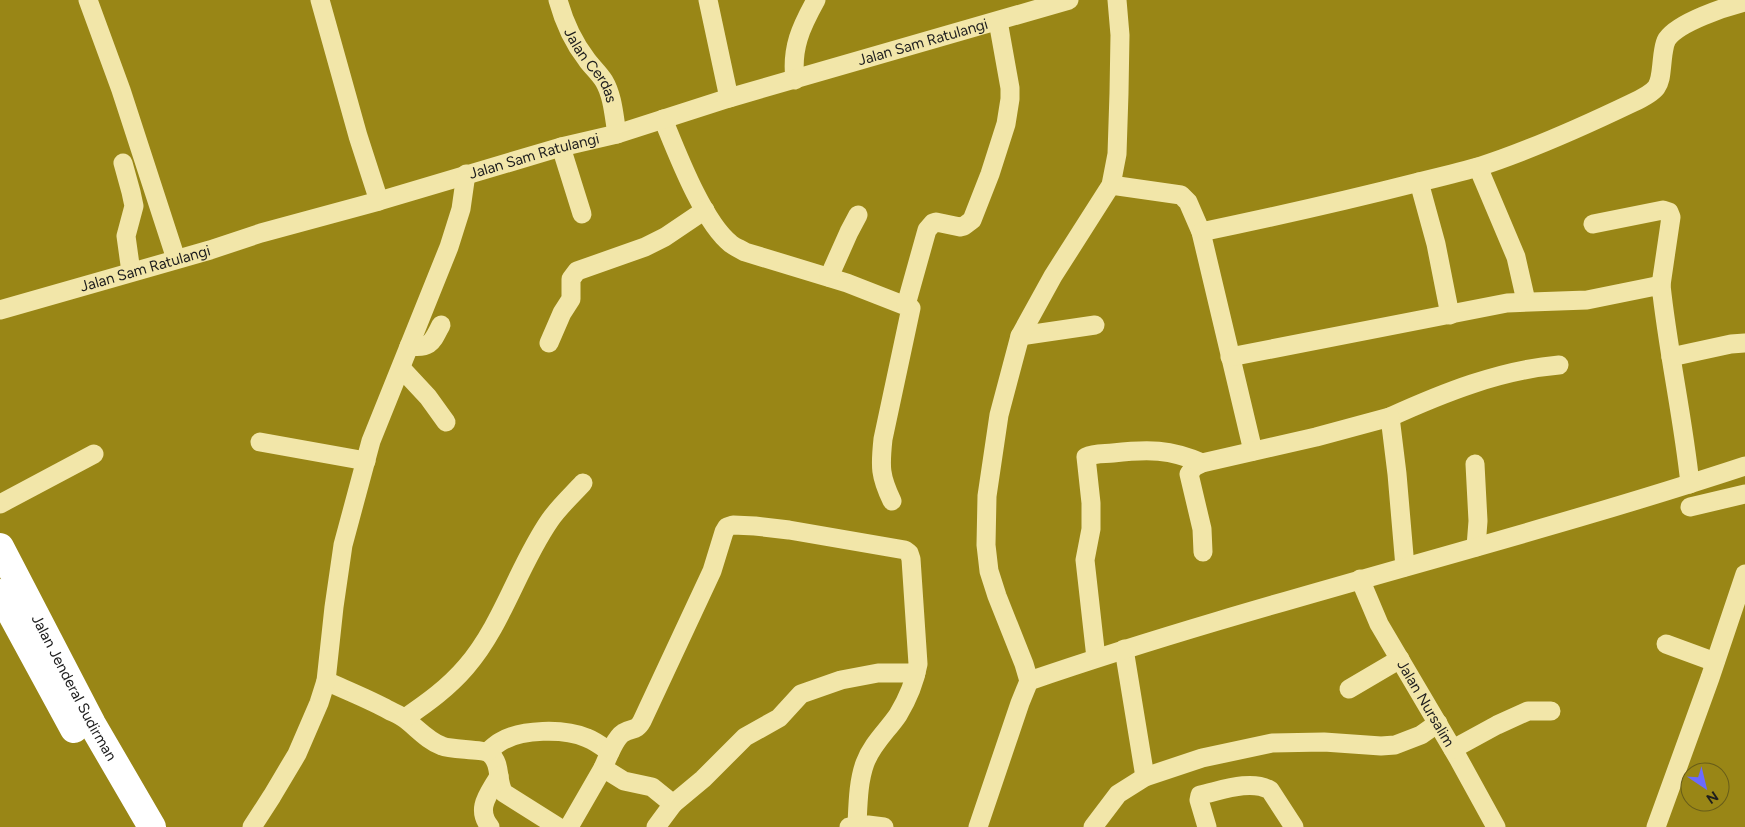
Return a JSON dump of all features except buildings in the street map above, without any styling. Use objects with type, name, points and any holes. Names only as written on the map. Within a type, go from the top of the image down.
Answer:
[{"type":"highway","name":"Jalan Jenderal Sudirman","points":[[0,547],[43,652],[132,827]]},
{"type":"highway","name":"Jalan Jenderal Sudirman","points":[[0,593],[92,724],[152,827]]},
{"type":"street","points":[[88,0],[121,90],[176,259]]},
{"type":"street","points":[[320,0],[358,136],[379,201]]},
{"type":"street","name":"Jalan Cerdas","points":[[558,0],[561,13],[573,39],[604,81],[609,92],[617,134]]},
{"type":"street","points":[[708,0],[729,98]]},
{"type":"street","points":[[796,80],[793,64],[796,47],[801,31],[816,0]]},
{"type":"street","name":"Jalan Sam Ratulangi","points":[[0,310],[260,233],[379,201],[561,146],[617,134],[729,98],[1069,0]]},
{"type":"street","points":[[978,827],[1029,681],[989,571],[986,545],[987,496],[999,415],[1020,336],[1058,268],[1111,185],[1117,154],[1119,102],[1120,35],[1117,0]]},
{"type":"street","points":[[1201,232],[1342,202],[1478,167],[1536,145],[1649,94],[1659,85],[1662,76],[1664,48],[1669,37],[1698,19],[1727,6],[1745,2]]},
{"type":"street","points":[[906,306],[927,230],[936,222],[960,227],[970,222],[976,212],[990,174],[1006,124],[1010,99],[1007,65],[998,21]]},
{"type":"street","points":[[663,119],[680,160],[705,210],[717,229],[731,244],[745,252],[838,280],[911,308],[883,439],[881,460],[883,481],[892,501]]},
{"type":"street","points":[[561,146],[582,214]]},
{"type":"street","points":[[123,163],[134,206],[126,236],[131,272]]},
{"type":"street","points":[[1478,167],[1516,257],[1526,302]]},
{"type":"street","points":[[252,827],[297,754],[319,703],[326,681],[343,545],[371,441],[449,247],[461,209],[466,174]]},
{"type":"street","points":[[1419,182],[1436,244],[1450,315]]},
{"type":"street","points":[[1111,185],[1181,195],[1188,202],[1201,232],[1253,452]]},
{"type":"street","points":[[548,343],[571,299],[571,279],[577,271],[645,247],[665,237],[705,210]]},
{"type":"street","points":[[1594,224],[1663,210],[1669,212],[1671,217],[1661,285],[1686,446],[1690,484]]},
{"type":"street","points":[[838,280],[849,232],[858,215]]},
{"type":"street","points":[[1230,357],[1507,303],[1587,300],[1661,285]]},
{"type":"street","points":[[409,346],[427,346],[441,325]]},
{"type":"street","points":[[1020,336],[1095,326]]},
{"type":"street","points":[[1671,358],[1731,344],[1745,343]]},
{"type":"street","points":[[1203,552],[1202,528],[1189,474],[1192,468],[1202,463],[1316,437],[1390,417],[1432,398],[1470,385],[1535,367],[1559,365]]},
{"type":"street","points":[[400,368],[428,397],[446,422]]},
{"type":"street","points":[[1390,417],[1405,567]]},
{"type":"street","points":[[260,442],[366,460]]},
{"type":"street","points":[[1096,658],[1085,560],[1091,529],[1091,504],[1086,457],[1151,450],[1184,455],[1202,463]]},
{"type":"street","points":[[0,504],[94,454]]},
{"type":"street","points":[[1475,464],[1478,521],[1476,547]]},
{"type":"street","points":[[1029,681],[1124,649],[1360,579],[1532,532],[1745,466]]},
{"type":"street","points":[[404,718],[440,694],[467,666],[485,641],[550,519],[584,483]]},
{"type":"street","points":[[1690,507],[1745,494]]},
{"type":"street","points":[[568,827],[621,734],[639,726],[712,571],[725,530],[733,525],[789,530],[908,551],[911,559],[918,654],[916,673],[898,715],[878,741],[864,764],[853,826],[868,824],[884,827]]},
{"type":"street","points":[[1656,827],[1745,574]]},
{"type":"street","name":"Jalan Nursalim","points":[[1360,579],[1379,624],[1453,749],[1496,827]]},
{"type":"street","points":[[1666,644],[1715,662]]},
{"type":"street","points":[[1124,649],[1145,777]]},
{"type":"street","points":[[1349,689],[1400,659]]},
{"type":"street","points":[[656,827],[672,804],[708,774],[745,736],[779,718],[801,694],[840,680],[878,673],[916,673]]},
{"type":"street","points":[[326,681],[404,718],[421,733],[441,746],[466,751],[487,752],[500,742],[521,734],[554,731],[588,738],[624,781],[652,787],[672,804]]},
{"type":"street","points":[[1453,749],[1497,724],[1528,710],[1551,711]]},
{"type":"street","points":[[1093,827],[1118,794],[1145,777],[1202,758],[1272,744],[1324,742],[1381,746],[1395,745],[1420,735],[1438,723]]},
{"type":"street","points":[[487,752],[495,760],[501,788],[504,793],[558,827]]},
{"type":"street","points":[[490,827],[485,821],[483,806],[499,776]]},
{"type":"street","points":[[1207,827],[1198,797],[1200,795],[1231,788],[1254,786],[1270,790],[1294,827]]},
{"type":"street","points":[[580,827],[593,806]]}]
